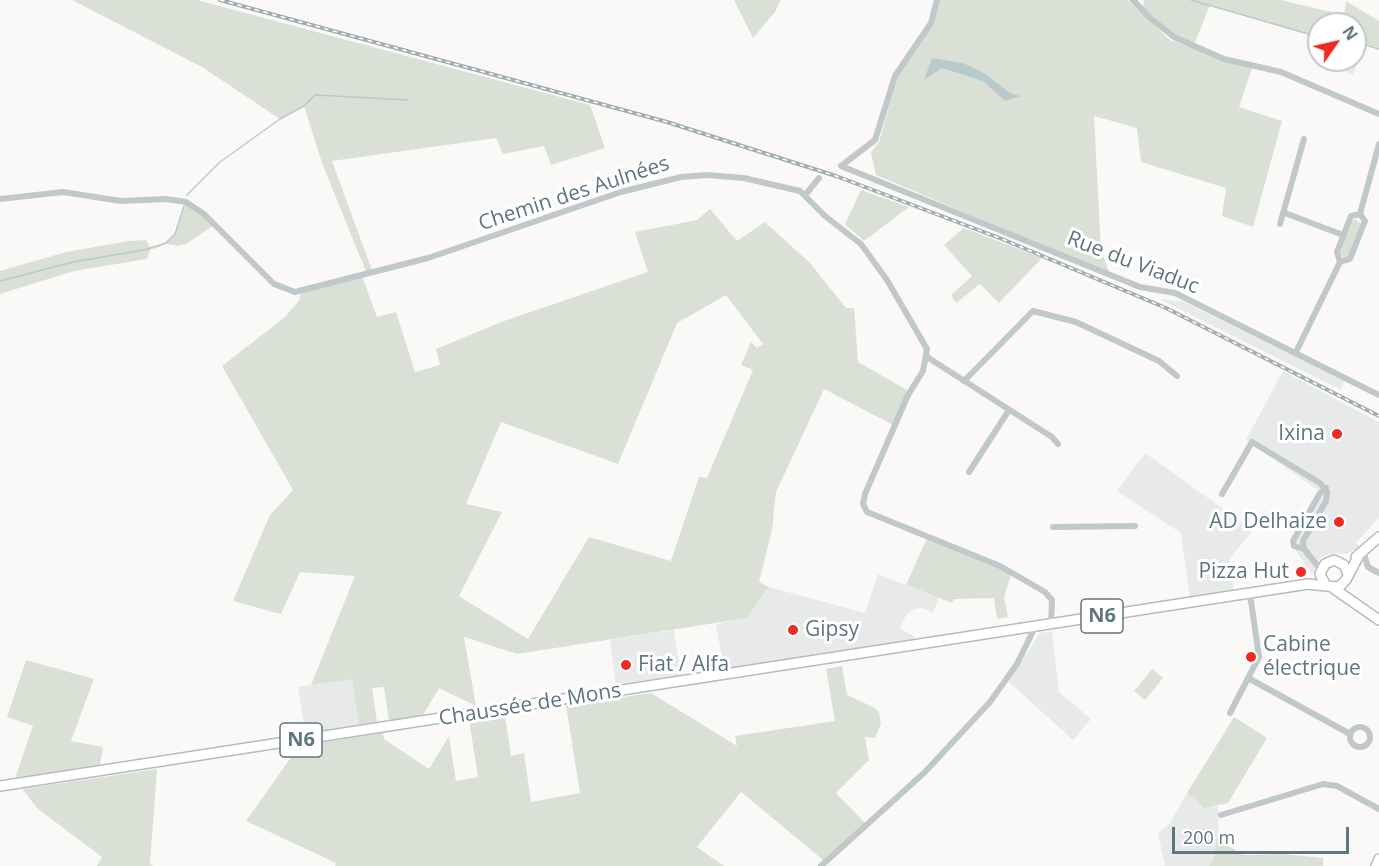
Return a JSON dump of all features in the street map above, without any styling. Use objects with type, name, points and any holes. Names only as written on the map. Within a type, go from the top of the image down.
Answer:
[{"type":"main road","points":[[1308,584],[1328,562],[1342,563],[1361,553],[1379,537]]},
{"type":"main road","points":[[1329,587],[1346,578],[1361,553]]},
{"type":"main road","points":[[1342,563],[1346,578],[1347,599]]},
{"type":"main road","points":[[1320,572],[1329,587],[1379,620]]},
{"type":"main road","name":"Chaussée de Mons","points":[[0,786],[1308,584],[1329,587]]},
{"type":"main road","points":[[1376,866],[1379,859]]},
{"type":"street","name":"Rue du Viaduc","points":[[937,0],[931,23],[895,76],[875,140],[841,166],[1140,287],[1174,293],[1379,394]]},
{"type":"street","points":[[1133,0],[1150,18],[1174,37],[1224,59],[1281,72],[1379,114]]},
{"type":"street","points":[[1280,224],[1285,213],[1304,139]]},
{"type":"street","points":[[1360,214],[1379,144]]},
{"type":"street","name":"Chemin des Aulnées","points":[[0,199],[63,192],[121,201],[166,199],[186,202],[204,214],[274,284],[295,292],[428,258],[621,192],[681,177],[708,175],[777,183],[806,194],[825,216],[861,244],[887,280],[924,344],[927,357]]},
{"type":"street","points":[[806,194],[819,178]]},
{"type":"street","points":[[1285,213],[1343,235]]},
{"type":"street","points":[[1296,352],[1340,262],[1337,252],[1351,216],[1360,214]]},
{"type":"street","points":[[1340,262],[1350,259],[1365,221],[1360,214]]},
{"type":"street","points":[[964,381],[1033,311],[1076,322],[1159,361],[1177,376]]},
{"type":"street","points":[[1051,624],[1052,600],[1045,592],[1000,566],[871,516],[865,508],[865,494],[908,395],[923,371],[927,357],[1052,437],[1058,444]]},
{"type":"street","points":[[969,472],[1009,410]]},
{"type":"street","points":[[1222,494],[1252,442],[1326,488],[1326,501],[1302,541],[1304,549],[1320,572]]},
{"type":"street","points":[[1053,526],[1135,526]]},
{"type":"street","points":[[1361,553],[1368,567],[1379,573]]},
{"type":"street","points":[[1311,556],[1328,562]]},
{"type":"street","points":[[1230,713],[1250,679],[1259,657],[1250,594]]},
{"type":"street","points":[[820,866],[925,772],[990,702],[1016,666],[1035,627]]},
{"type":"street","points":[[1250,679],[1350,734]]},
{"type":"street","points":[[1221,815],[1323,784],[1337,786],[1379,809]]},
{"type":"shaded area","points":[[72,0],[197,0],[590,105],[605,148],[551,165],[544,146],[503,154],[496,138],[332,161],[373,273],[367,274],[322,163],[304,106],[280,119],[202,67]]},
{"type":"shaded area","points":[[734,0],[781,0],[775,12],[753,38]]},
{"type":"shaded area","points":[[940,0],[1128,0],[1170,40],[1252,68],[1239,107],[1282,121],[1253,227],[1222,216],[1226,188],[1141,162],[1137,128],[1094,116],[1101,251],[1110,274],[876,175],[871,153],[879,142],[897,77],[933,23]]},
{"type":"shaded area","points":[[1144,0],[1281,0],[1331,12],[1307,12],[1307,34],[1210,5],[1194,45],[1164,28],[1143,8]]},
{"type":"shaded area","points":[[1346,1],[1364,12],[1344,12]]},
{"type":"shaded area","points":[[1367,14],[1379,21],[1379,48],[1367,45]]},
{"type":"shaded area","points":[[932,58],[963,63],[984,73],[1010,93],[1020,96],[1005,101],[983,81],[942,68],[924,80]]},
{"type":"shaded area","points":[[861,190],[909,207],[864,241],[845,224]]},
{"type":"shaded area","points":[[186,202],[214,225],[186,244],[178,246],[167,244],[150,250],[147,259],[74,271],[0,294],[0,271],[66,252],[129,241],[146,240],[150,248],[165,243],[175,234]]},
{"type":"shaded area","points":[[710,209],[737,241],[765,222],[810,263],[846,308],[854,308],[858,362],[907,390],[893,425],[824,389],[776,492],[772,530],[759,582],[769,587],[747,618],[517,654],[464,637],[476,706],[439,688],[423,715],[389,721],[384,687],[372,688],[377,722],[359,725],[352,679],[311,685],[355,576],[300,572],[281,614],[233,601],[270,515],[293,490],[222,366],[285,317],[299,301],[301,291],[362,276],[377,317],[396,312],[415,372],[440,365],[436,349],[501,322],[648,272],[635,232],[697,220]],"holes":[[[726,295],[763,344],[757,348],[751,342],[741,365],[753,370],[707,478],[699,477],[671,561],[589,537],[528,639],[459,596],[502,512],[466,504],[501,422],[618,464],[677,323]]]},
{"type":"shaded area","points":[[1356,219],[1361,224],[1348,257],[1343,258],[1340,252],[1352,221]]},
{"type":"shaded area","points":[[964,228],[1042,258],[999,303],[980,284],[956,303],[951,295],[972,276],[944,245]]},
{"type":"shaded area","points":[[1159,299],[1182,301],[1305,361],[1344,381],[1341,390]]},
{"type":"shaded area","points":[[1283,371],[1379,422],[1379,517],[1356,543],[1360,547],[1347,554],[1332,553],[1320,558],[1312,575],[1291,543],[1324,484],[1318,490],[1246,440]]},
{"type":"shaded area","points":[[1145,453],[1253,530],[1229,560],[1234,591],[1190,598],[1181,533],[1117,491]]},
{"type":"shaded area","points":[[927,538],[1012,572],[1004,597],[1008,617],[997,619],[994,598],[954,599],[952,603],[906,585]]},
{"type":"shaded area","points":[[878,574],[939,598],[933,613],[923,608],[914,609],[906,615],[900,629],[914,636],[915,639],[724,669],[716,624],[747,618],[769,587],[865,613]]},
{"type":"shaded area","points":[[674,630],[681,675],[616,684],[610,640]]},
{"type":"shaded area","points":[[1052,631],[1059,692],[1091,719],[1073,740],[1009,682],[1040,633]]},
{"type":"shaded area","points":[[26,660],[94,679],[71,741],[103,747],[100,765],[15,778],[33,726],[7,717]]},
{"type":"shaded area","points":[[842,666],[847,695],[879,712],[881,724],[875,738],[865,737],[869,760],[836,793],[866,824],[823,860],[741,792],[697,847],[724,866],[335,866],[336,863],[246,821],[299,746],[383,733],[384,739],[429,769],[449,736],[456,781],[478,777],[469,720],[505,715],[511,756],[524,753],[531,802],[580,793],[566,705],[651,693],[737,746],[735,736],[835,721],[826,669]]},
{"type":"shaded area","points":[[1152,669],[1163,678],[1145,700],[1134,691]]},
{"type":"shaded area","points":[[352,678],[359,725],[306,733],[298,687]]},
{"type":"shaded area","points":[[1234,717],[1267,738],[1228,803],[1204,808],[1187,793]]},
{"type":"shaded area","points":[[157,769],[150,864],[153,866],[97,866],[102,857],[38,809],[22,789]]},
{"type":"shaded area","points":[[1187,793],[1204,808],[1218,806],[1219,833],[1214,860],[1209,866],[1165,866],[1158,833],[1170,823]]},
{"type":"shaded area","points":[[1217,839],[1244,855],[1283,854],[1323,858],[1323,866],[1209,866],[1214,859]]},
{"type":"waterway","points":[[1191,0],[1307,34]]},
{"type":"waterway","points":[[1367,46],[1379,49]]},
{"type":"waterway","points":[[187,195],[220,162],[280,119],[304,106],[315,95],[408,100]]},
{"type":"waterway","points":[[0,281],[73,262],[144,250],[166,243],[175,234],[184,206]]},
{"type":"railway","points":[[220,0],[667,122],[836,176],[1002,239],[1166,308],[1379,416]]},
{"type":"place","name":"Ixina","points":[[1337,434]]},
{"type":"place","name":"AD Delhaize","points":[[1339,522]]},
{"type":"place","name":"Pizza Hut","points":[[1301,572]]},
{"type":"place","name":"Gipsy","points":[[793,630]]},
{"type":"place","name":"Cabine électrique","points":[[1251,657]]},
{"type":"place","name":"Fiat / Alfa","points":[[626,665]]}]
